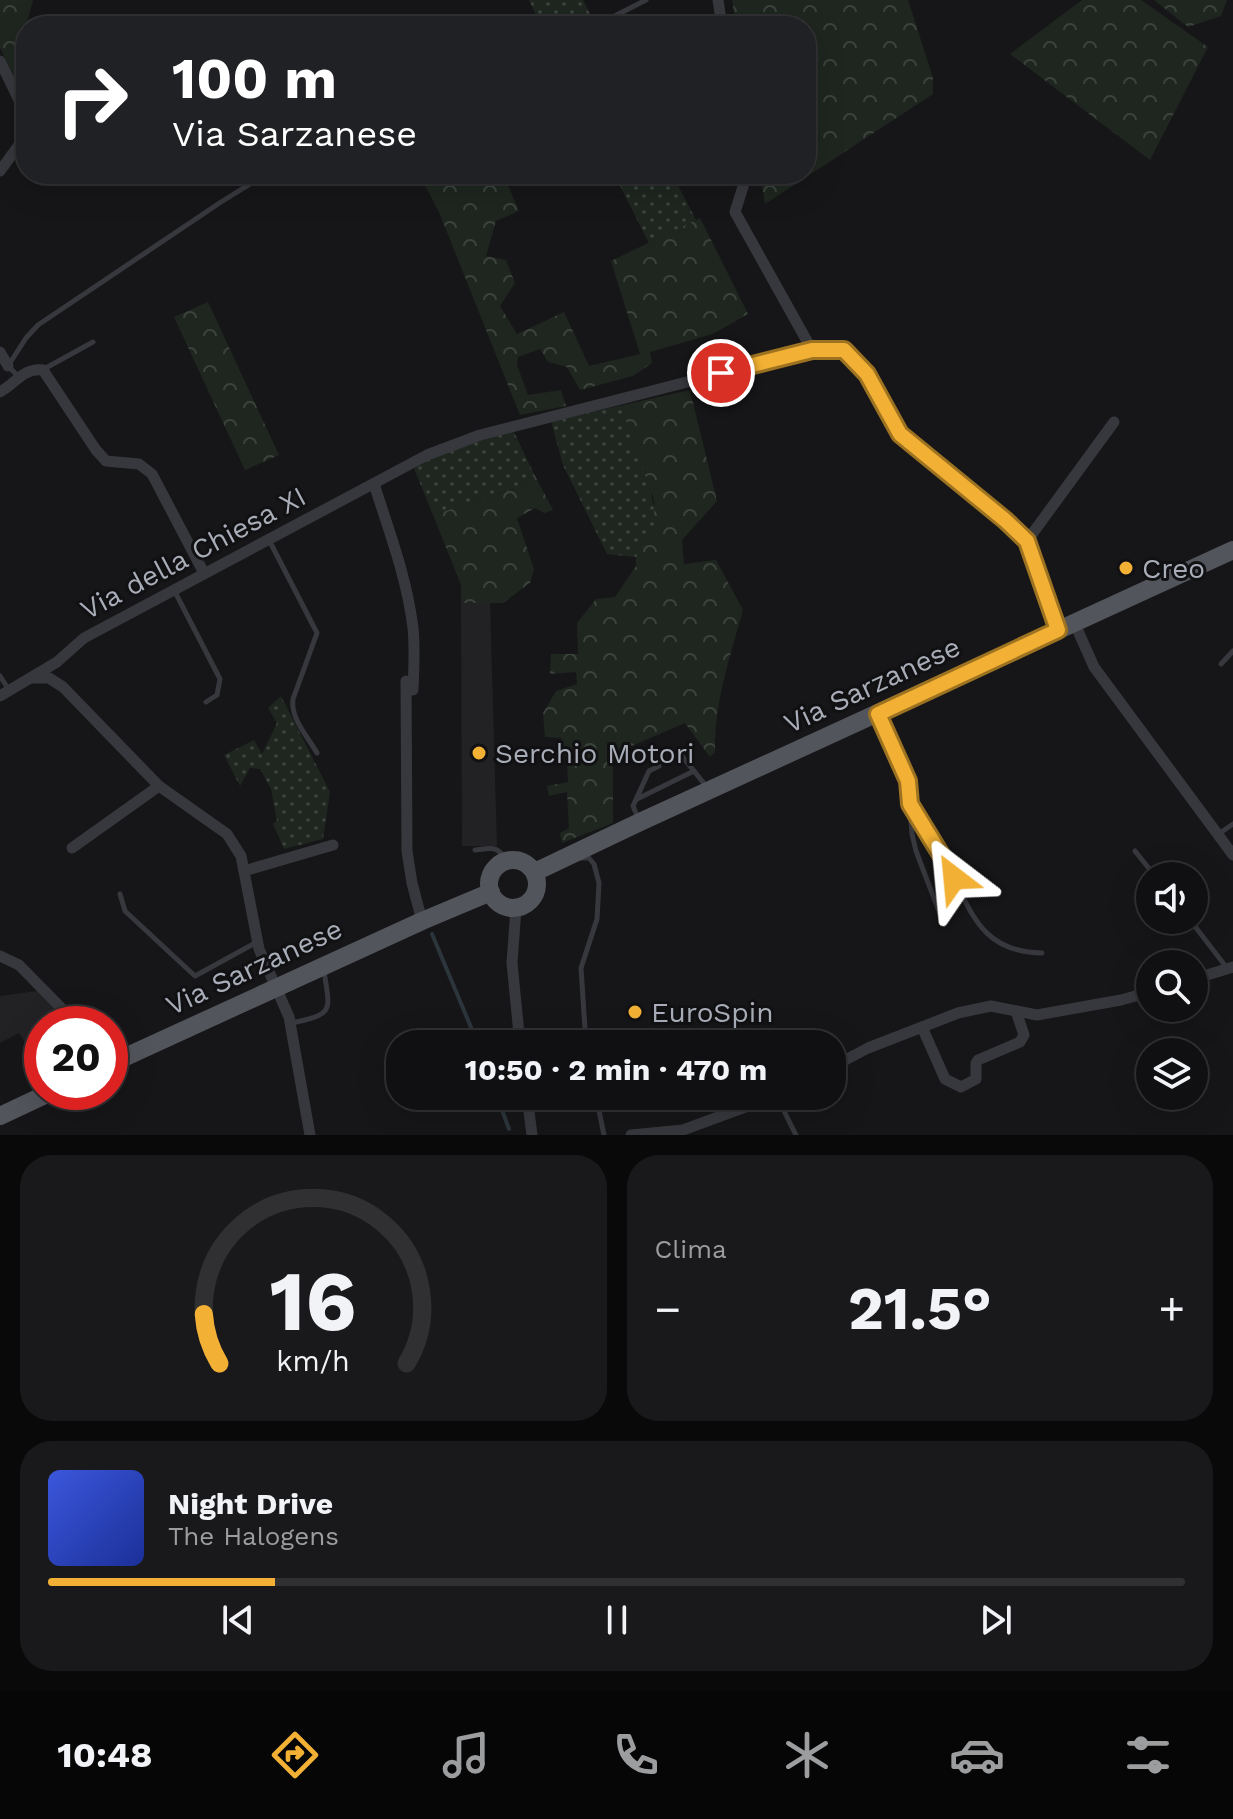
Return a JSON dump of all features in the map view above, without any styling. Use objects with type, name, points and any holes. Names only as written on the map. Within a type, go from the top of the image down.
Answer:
[{"type":"main road","name":"Via Sarzanese","points":[[541,869],[1233,550]]},
{"type":"main road","points":[[507,860],[523,861],[541,869],[535,895],[523,906],[516,908],[501,904],[491,892],[489,884],[494,870],[507,860]]},
{"type":"main road","name":"Via Sarzanese","points":[[128,1054],[491,892]]},
{"type":"main road","points":[[0,1116],[24,1105]]},
{"type":"street","points":[[0,61],[16,94]]},
{"type":"street","points":[[0,171],[16,149]]},
{"type":"street","points":[[744,184],[735,212],[812,350],[844,350],[867,374],[900,434],[1027,541],[1066,626],[1233,855]]},
{"type":"street","name":"Via della Chiesa XI","points":[[5,694],[57,662],[84,638],[427,455],[480,435],[812,350]]},
{"type":"street","points":[[0,352],[8,366]]},
{"type":"street","points":[[0,392],[7,389],[18,376],[37,368],[43,370],[106,461],[139,464],[152,474],[204,573]]},
{"type":"street","points":[[1027,541],[1114,422]]},
{"type":"street","points":[[374,484],[408,595],[414,631],[413,698]]},
{"type":"street","points":[[31,678],[49,678],[63,687],[159,786],[227,834],[241,856],[259,949],[290,1023],[310,1135]]},
{"type":"street","points":[[406,681],[407,851],[422,921]]},
{"type":"street","points":[[72,848],[159,786]]},
{"type":"street","points":[[244,871],[333,845]]},
{"type":"street","points":[[516,908],[512,963],[519,1030]]},
{"type":"street","points":[[0,956],[19,965],[59,1006]]},
{"type":"street","points":[[1208,975],[1230,968]]},
{"type":"street","points":[[846,1060],[958,1013],[991,1006],[1037,1015],[1136,996]]},
{"type":"street","points":[[922,1027],[945,1079],[961,1087],[976,1079],[978,1060],[1020,1042],[1024,1035],[1016,1011]]},
{"type":"street","points":[[529,1110],[532,1135]]},
{"type":"street","points":[[631,1135],[683,1130],[738,1110]]},
{"type":"lane","points":[[615,16],[646,0]]},
{"type":"lane","points":[[18,376],[8,366],[38,325],[250,184]]},
{"type":"lane","points":[[43,370],[93,342]]},
{"type":"lane","points":[[269,539],[317,633],[292,707],[317,753]]},
{"type":"lane","points":[[173,589],[220,679],[217,695],[206,702]]},
{"type":"lane","points":[[1221,664],[1233,651]]},
{"type":"lane","points":[[0,676],[5,694]]},
{"type":"lane","points":[[878,714],[908,781],[916,851],[940,914]]},
{"type":"lane","points":[[672,760],[682,756],[709,790]]},
{"type":"lane","points":[[640,822],[633,806],[649,771],[659,766]]},
{"type":"lane","points":[[637,799],[694,771]]},
{"type":"lane","points":[[910,804],[980,927],[1012,949],[1042,953]]},
{"type":"lane","points":[[1219,834],[1233,824]]},
{"type":"lane","points":[[475,850],[494,848],[501,851],[507,860]]},
{"type":"lane","points":[[1135,851],[1144,862]]},
{"type":"lane","points":[[541,869],[573,859],[589,858],[594,864],[599,883],[597,919],[581,968],[585,1030]]},
{"type":"lane","points":[[120,894],[125,911],[195,976],[258,942]]},
{"type":"lane","points":[[1202,934],[1230,968]]},
{"type":"lane","points":[[290,1023],[318,1016],[327,1010],[329,1004],[323,966]]},
{"type":"lane","points":[[599,1110],[604,1135]]},
{"type":"lane","points":[[783,1110],[796,1135]]},
{"type":"shaded area","points":[[490,602],[497,846],[462,846],[461,603]]},
{"type":"shaded area","points":[[37,991],[52,1006],[24,1006],[24,1041],[19,1033],[0,1043],[0,996]]},
{"type":"green space","points":[[0,0],[33,0],[29,16],[16,16],[16,81],[0,48]]},
{"type":"green space","points":[[529,0],[583,0],[591,16],[536,16]]},
{"type":"green space","points":[[732,0],[908,0],[933,78],[933,94],[816,171],[816,16],[734,16]]},
{"type":"green space","points":[[1082,0],[1141,0],[1208,47],[1150,160],[1010,54]]},
{"type":"green space","points":[[1154,0],[1227,0],[1221,16],[1188,27]]},
{"type":"green space","points":[[424,184],[507,184],[519,211],[496,221],[486,256],[506,260],[515,283],[500,306],[517,334],[564,312],[589,366],[640,354],[611,261],[700,218],[748,314],[713,334],[650,352],[652,363],[633,376],[580,390],[567,367],[548,362],[540,349],[518,357],[517,365],[528,395],[561,390],[566,406],[520,415],[439,212]]},
{"type":"green space","points":[[619,184],[677,184],[696,220],[649,243]]},
{"type":"green space","points":[[762,184],[796,184],[765,204]]},
{"type":"green space","points":[[208,302],[279,455],[245,470],[174,317]]},
{"type":"green space","points":[[690,390],[717,501],[682,540],[684,564],[716,560],[743,610],[720,698],[715,752],[710,757],[685,723],[613,754],[613,823],[562,843],[560,833],[569,828],[567,792],[549,796],[547,786],[568,782],[567,763],[561,738],[545,737],[543,713],[556,691],[577,684],[576,672],[550,674],[551,654],[578,654],[577,623],[596,599],[615,597],[654,531],[654,500],[627,425],[623,405]]},
{"type":"green space","points":[[623,405],[654,505],[653,534],[636,557],[607,554],[563,465],[552,425],[552,421]]},
{"type":"green space","points":[[513,430],[534,474],[511,490],[433,515],[413,466],[480,438]]},
{"type":"green space","points":[[534,474],[553,510],[544,513],[535,508],[517,518],[534,569],[530,583],[503,603],[461,603],[461,585],[433,515],[511,490]]},
{"type":"green space","points":[[281,696],[330,792],[323,839],[284,849],[273,824],[277,821],[271,789],[260,769],[250,768],[240,786],[224,755],[254,740],[262,754],[277,723],[268,708]]},
{"type":"waterway","points":[[432,934],[472,1030]]},
{"type":"waterway","points":[[502,1110],[509,1129]]},
{"type":"place","name":"Creo","points":[[1126,568]]},
{"type":"place","name":"Serchio Motori","points":[[479,753]]},
{"type":"place","name":"EuroSpin","points":[[635,1012]]},
{"type":"route","points":[[721,373],[812,350],[844,350],[867,374],[900,434],[1027,541],[1058,630],[878,714],[908,781],[910,804],[954,878]]}]
